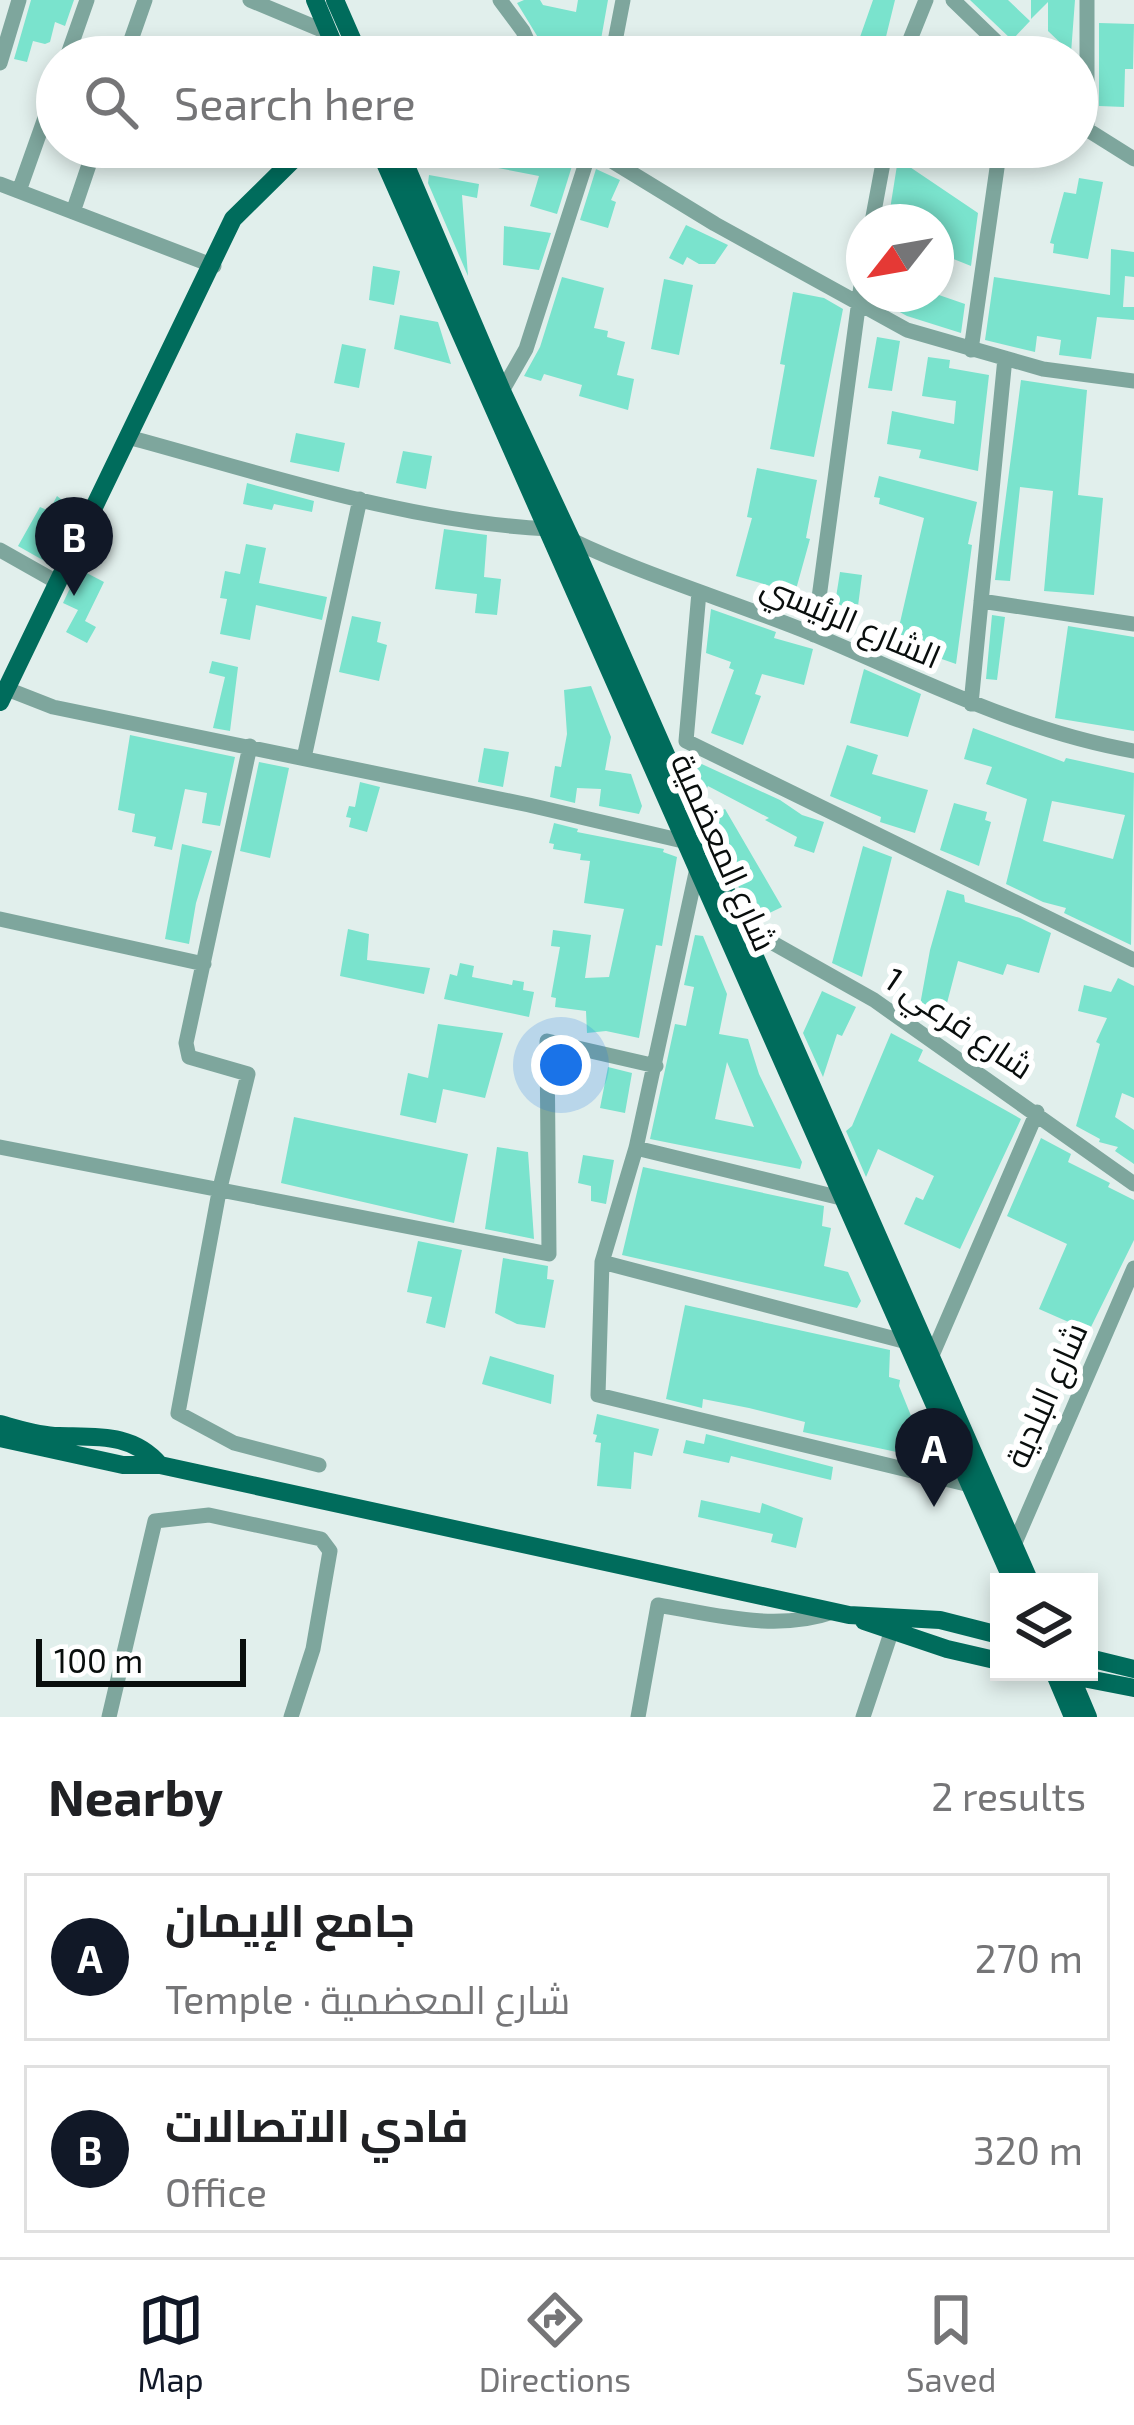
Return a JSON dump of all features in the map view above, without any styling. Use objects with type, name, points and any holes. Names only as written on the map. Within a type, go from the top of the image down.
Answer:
[{"type":"main road","points":[[315,0],[330,36]]},
{"type":"main road","points":[[335,0],[351,36]]},
{"type":"main road","points":[[3,696],[233,219],[285,168]]},
{"type":"main road","name":"شارع المعضمية","points":[[388,168],[507,422],[572,541],[1026,1573]]},
{"type":"main road","name":"شارع المعضمية","points":[[407,168],[502,391],[507,422],[549,530],[1009,1573]]},
{"type":"main road","points":[[0,1424],[55,1436],[92,1435],[129,1442],[160,1465]]},
{"type":"main road","points":[[0,1438],[123,1465],[160,1465],[842,1613],[940,1620],[990,1633]]},
{"type":"main road","points":[[842,1613],[891,1633],[990,1658]]},
{"type":"main road","points":[[1098,1660],[1134,1670]]},
{"type":"main road","points":[[1062,1681],[1073,1717]]},
{"type":"main road","points":[[1065,1681],[1088,1717]]},
{"type":"main road","points":[[1098,1681],[1134,1688]]},
{"type":"street","points":[[0,63],[20,0]]},
{"type":"street","points":[[74,36],[87,0]]},
{"type":"street","points":[[132,36],[145,0]]},
{"type":"street","points":[[250,0],[329,33]]},
{"type":"street","points":[[500,0],[525,36]]},
{"type":"street","points":[[616,36],[623,0]]},
{"type":"street","points":[[911,36],[926,0]]},
{"type":"street","points":[[953,0],[990,36]]},
{"type":"street","points":[[1086,36],[1087,0]]},
{"type":"street","points":[[1098,136],[1134,158]]},
{"type":"street","points":[[19,191],[36,144]]},
{"type":"street","points":[[74,212],[88,168]]},
{"type":"street","points":[[502,391],[526,349],[583,168]]},
{"type":"street","points":[[626,168],[846,298]]},
{"type":"street","points":[[875,204],[882,168]]},
{"type":"street","points":[[971,350],[997,168]]},
{"type":"street","points":[[0,184],[214,266]]},
{"type":"street","points":[[814,635],[855,312]]},
{"type":"street","points":[[872,312],[908,330],[1042,369],[1134,381]]},
{"type":"street","points":[[971,704],[1005,358]]},
{"type":"street","name":"الشارع الرئيسي","points":[[128,437],[360,499],[507,527],[549,530],[814,635],[971,704],[1081,742],[1134,751]]},
{"type":"street","points":[[304,758],[360,499]]},
{"type":"street","points":[[0,550],[55,581]]},
{"type":"street","points":[[699,592],[686,741],[1134,960]]},
{"type":"street","points":[[981,601],[1134,624]]},
{"type":"street","points":[[3,696],[687,842]]},
{"type":"street","points":[[250,746],[186,1043],[189,1057],[248,1074],[219,1192],[178,1413],[234,1443],[320,1465]]},
{"type":"street","points":[[697,868],[656,1066],[602,1262],[598,1395],[970,1486]]},
{"type":"street","points":[[0,919],[204,964]]},
{"type":"street","name":"شارع فرعي 1","points":[[741,925],[874,1000],[1134,1184]]},
{"type":"street","points":[[0,1147],[549,1254],[547,1041],[656,1066]]},
{"type":"street","points":[[930,1360],[1037,1112]]},
{"type":"street","points":[[636,1148],[845,1198]]},
{"type":"street","points":[[602,1262],[908,1342]]},
{"type":"street","name":"شارع البلدية","points":[[1014,1545],[1134,1268]]},
{"type":"street","points":[[109,1717],[154,1522],[209,1515],[321,1539],[330,1551],[313,1649],[291,1717]]},
{"type":"street","points":[[638,1717],[658,1606],[778,1623],[802,1623],[842,1613]]},
{"type":"street","points":[[863,1717],[891,1633]]},
{"type":"building","points":[[31,0],[74,0],[65,26],[55,22],[52,36],[36,36],[27,62],[14,59]]},
{"type":"building","points":[[540,0],[543,5],[576,12],[578,0],[608,0],[602,36],[537,36],[517,3]]},
{"type":"building","points":[[873,0],[895,0],[886,36],[860,36]]},
{"type":"building","points":[[970,0],[1008,0],[1030,21],[1016,36],[1008,36]]},
{"type":"building","points":[[1031,0],[1075,0],[1072,36],[1053,36],[1048,31],[1048,2],[1031,19]]},
{"type":"building","points":[[1099,23],[1134,24],[1133,69],[1125,69],[1124,107],[1099,106]]},
{"type":"building","points":[[498,168],[571,168],[557,214],[530,206],[539,176]]},
{"type":"building","points":[[897,168],[911,168],[978,213],[971,266],[954,259],[954,204],[891,204]]},
{"type":"building","points":[[596,169],[620,180],[611,200],[616,202],[608,228],[580,220]]},
{"type":"building","points":[[429,175],[479,184],[477,198],[462,195],[468,276],[428,183]]},
{"type":"building","points":[[1079,178],[1103,182],[1088,259],[1053,253],[1050,243],[1064,192],[1076,194]]},
{"type":"building","points":[[686,225],[728,245],[715,264],[699,264],[687,257],[683,265],[669,258]]},
{"type":"building","points":[[504,226],[551,233],[539,270],[503,265]]},
{"type":"building","points":[[1111,249],[1134,252],[1134,277],[1125,276],[1123,307],[1134,307],[1134,320],[1097,317],[1091,359],[1059,355],[1061,340],[1037,336],[1035,352],[985,340],[994,277],[1110,295]]},
{"type":"building","points":[[373,266],[400,271],[394,305],[369,300]]},
{"type":"building","points":[[562,277],[604,288],[594,328],[625,342],[617,375],[634,379],[628,410],[579,396],[582,385],[544,374],[541,381],[524,376],[540,347]]},
{"type":"building","points":[[664,279],[693,285],[679,355],[651,349]]},
{"type":"building","points":[[793,292],[824,298],[843,309],[814,457],[770,449]]},
{"type":"building","points":[[954,300],[965,304],[961,333],[900,312],[954,312]]},
{"type":"building","points":[[400,315],[438,322],[451,364],[394,349]]},
{"type":"building","points":[[877,337],[900,341],[892,391],[868,388]]},
{"type":"building","points":[[342,344],[366,349],[359,388],[334,383]]},
{"type":"building","points":[[928,357],[950,360],[949,368],[989,375],[978,471],[919,458],[921,450],[887,444],[892,411],[954,424],[956,401],[922,396]]},
{"type":"building","points":[[1021,380],[1087,390],[1078,495],[1103,498],[1094,595],[1044,591],[1053,491],[1020,487],[1010,581],[995,580]]},
{"type":"building","points":[[296,433],[345,443],[339,472],[290,462]]},
{"type":"building","points":[[403,451],[432,456],[426,489],[396,483]]},
{"type":"building","points":[[757,468],[817,480],[806,538],[810,539],[795,593],[736,576],[752,518],[747,517]]},
{"type":"building","points":[[879,476],[977,502],[956,664],[936,657],[938,648],[896,640],[924,518],[879,504],[880,498],[874,497]]},
{"type":"building","points":[[247,483],[314,501],[312,512],[243,504]]},
{"type":"building","points":[[57,496],[75,510],[48,563],[18,546],[40,507],[49,511]]},
{"type":"building","points":[[444,529],[487,535],[484,577],[501,579],[497,615],[475,613],[477,594],[435,589]]},
{"type":"building","points":[[246,544],[266,548],[259,583],[327,597],[322,620],[256,605],[250,640],[220,634],[227,599],[220,598],[225,571],[240,574]]},
{"type":"building","points":[[79,569],[104,582],[85,621],[96,627],[87,643],[66,632],[78,610],[63,603]]},
{"type":"building","points":[[840,572],[862,575],[857,614],[834,610]]},
{"type":"building","points":[[711,609],[776,632],[774,638],[813,649],[804,685],[762,674],[755,694],[761,696],[743,745],[711,733],[734,670],[729,668],[731,662],[706,653]]},
{"type":"building","points":[[992,615],[1005,617],[997,680],[986,679]]},
{"type":"building","points":[[352,616],[381,622],[377,642],[387,645],[379,681],[339,672]]},
{"type":"building","points":[[1068,626],[1134,637],[1134,731],[1055,718]]},
{"type":"building","points":[[212,661],[238,667],[230,731],[213,728],[225,677],[209,673]]},
{"type":"building","points":[[864,669],[921,694],[908,737],[850,723]]},
{"type":"building","points":[[591,686],[611,737],[605,770],[631,774],[642,806],[639,814],[599,806],[601,789],[577,788],[575,803],[550,797],[567,734],[564,690]]},
{"type":"building","points":[[973,728],[1064,762],[1066,758],[1134,773],[1131,945],[1064,913],[1066,908],[1006,884],[1027,799],[986,784],[992,767],[964,759]],"holes":[[[1052,801],[1125,815],[1113,859],[1043,841]]]},
{"type":"building","points":[[130,735],[235,757],[220,826],[202,823],[207,793],[185,789],[172,850],[154,846],[156,837],[132,832],[135,814],[118,810]]},
{"type":"building","points":[[847,745],[878,755],[872,774],[928,790],[915,833],[880,822],[881,817],[830,796]]},
{"type":"building","points":[[484,748],[509,752],[503,787],[478,782]]},
{"type":"building","points":[[693,760],[824,822],[814,853],[794,846],[797,837],[765,820],[769,818],[708,786],[704,794],[696,790],[688,770]]},
{"type":"building","points":[[259,762],[289,768],[270,858],[240,851]]},
{"type":"building","points":[[360,782],[380,787],[367,832],[349,827],[351,818],[346,817],[349,806],[355,807]]},
{"type":"building","points":[[954,803],[987,812],[985,820],[991,822],[979,866],[940,850]]},
{"type":"building","points":[[725,809],[782,907],[761,917],[743,897],[708,817]]},
{"type":"building","points":[[554,823],[664,849],[677,857],[662,946],[656,945],[639,1038],[606,1031],[587,1033],[586,1011],[555,1007],[556,998],[551,997],[560,947],[551,946],[553,930],[591,935],[585,978],[609,977],[624,909],[584,903],[590,861],[580,860],[581,854],[553,849],[554,844],[549,843]]},
{"type":"building","points":[[182,844],[212,851],[189,944],[165,939]]},
{"type":"building","points":[[863,846],[892,857],[862,977],[832,963]]},
{"type":"building","points":[[947,890],[964,895],[965,902],[1051,933],[1039,973],[1007,964],[1003,975],[958,961],[941,1026],[918,1016]]},
{"type":"building","points":[[348,929],[369,934],[367,960],[430,968],[424,994],[340,976]]},
{"type":"building","points":[[695,935],[703,936],[727,994],[719,1034],[748,1039],[759,1074],[802,1162],[800,1169],[650,1139],[675,1024],[686,1026],[694,987],[684,985]],"holes":[[[727,1062],[754,1127],[715,1119]]]},
{"type":"building","points":[[460,963],[474,966],[472,977],[512,985],[513,980],[524,982],[523,990],[534,992],[529,1017],[444,999],[450,974],[457,976]]},
{"type":"building","points":[[1118,978],[1134,986],[1134,1098],[1122,1093],[1115,1117],[1134,1130],[1134,1164],[1115,1151],[1118,1147],[1099,1142],[1076,1126],[1100,1044],[1096,1042],[1107,1018],[1078,1011],[1084,985],[1111,992]]},
{"type":"building","points":[[822,991],[856,1007],[842,1036],[837,1034],[823,1077],[803,1033]]},
{"type":"building","points":[[438,1024],[503,1033],[485,1098],[443,1089],[436,1123],[400,1115],[408,1073],[428,1078]]},
{"type":"building","points":[[891,1033],[923,1050],[918,1061],[1021,1119],[960,1249],[904,1224],[916,1197],[923,1200],[934,1176],[878,1149],[866,1177],[846,1131]]},
{"type":"building","points":[[608,1067],[632,1073],[625,1113],[600,1108]]},
{"type":"building","points":[[294,1117],[468,1154],[454,1223],[281,1183]]},
{"type":"building","points":[[1041,1138],[1071,1154],[1068,1162],[1134,1200],[1134,1240],[1089,1331],[1039,1309],[1067,1244],[1007,1216]]},
{"type":"building","points":[[497,1147],[528,1152],[534,1239],[485,1229]]},
{"type":"building","points":[[583,1155],[614,1160],[606,1204],[591,1201],[591,1186],[578,1183]]},
{"type":"building","points":[[643,1167],[824,1206],[822,1226],[831,1228],[824,1266],[848,1272],[861,1301],[857,1308],[622,1255]]},
{"type":"building","points":[[418,1241],[462,1250],[445,1328],[426,1323],[432,1297],[407,1292]]},
{"type":"building","points":[[503,1258],[548,1266],[547,1279],[554,1280],[545,1328],[517,1324],[495,1313]]},
{"type":"building","points":[[685,1305],[890,1350],[889,1377],[900,1380],[922,1443],[920,1457],[803,1432],[805,1422],[749,1408],[703,1399],[702,1408],[666,1399]]},
{"type":"building","points":[[490,1356],[554,1375],[551,1404],[482,1384]]},
{"type":"building","points":[[597,1414],[659,1429],[652,1456],[634,1452],[631,1489],[597,1486],[601,1443],[595,1442],[597,1435],[593,1434]]},
{"type":"building","points":[[706,1434],[833,1467],[831,1480],[731,1456],[729,1463],[683,1453],[686,1440],[704,1444]]},
{"type":"building","points":[[701,1500],[760,1513],[762,1503],[803,1518],[796,1548],[771,1542],[773,1534],[698,1517]]},
{"type":"place","name":"فادي الاتصالات","points":[[74,596]]},
{"type":"place","name":"جامع الإيمان","points":[[934,1507]]}]
